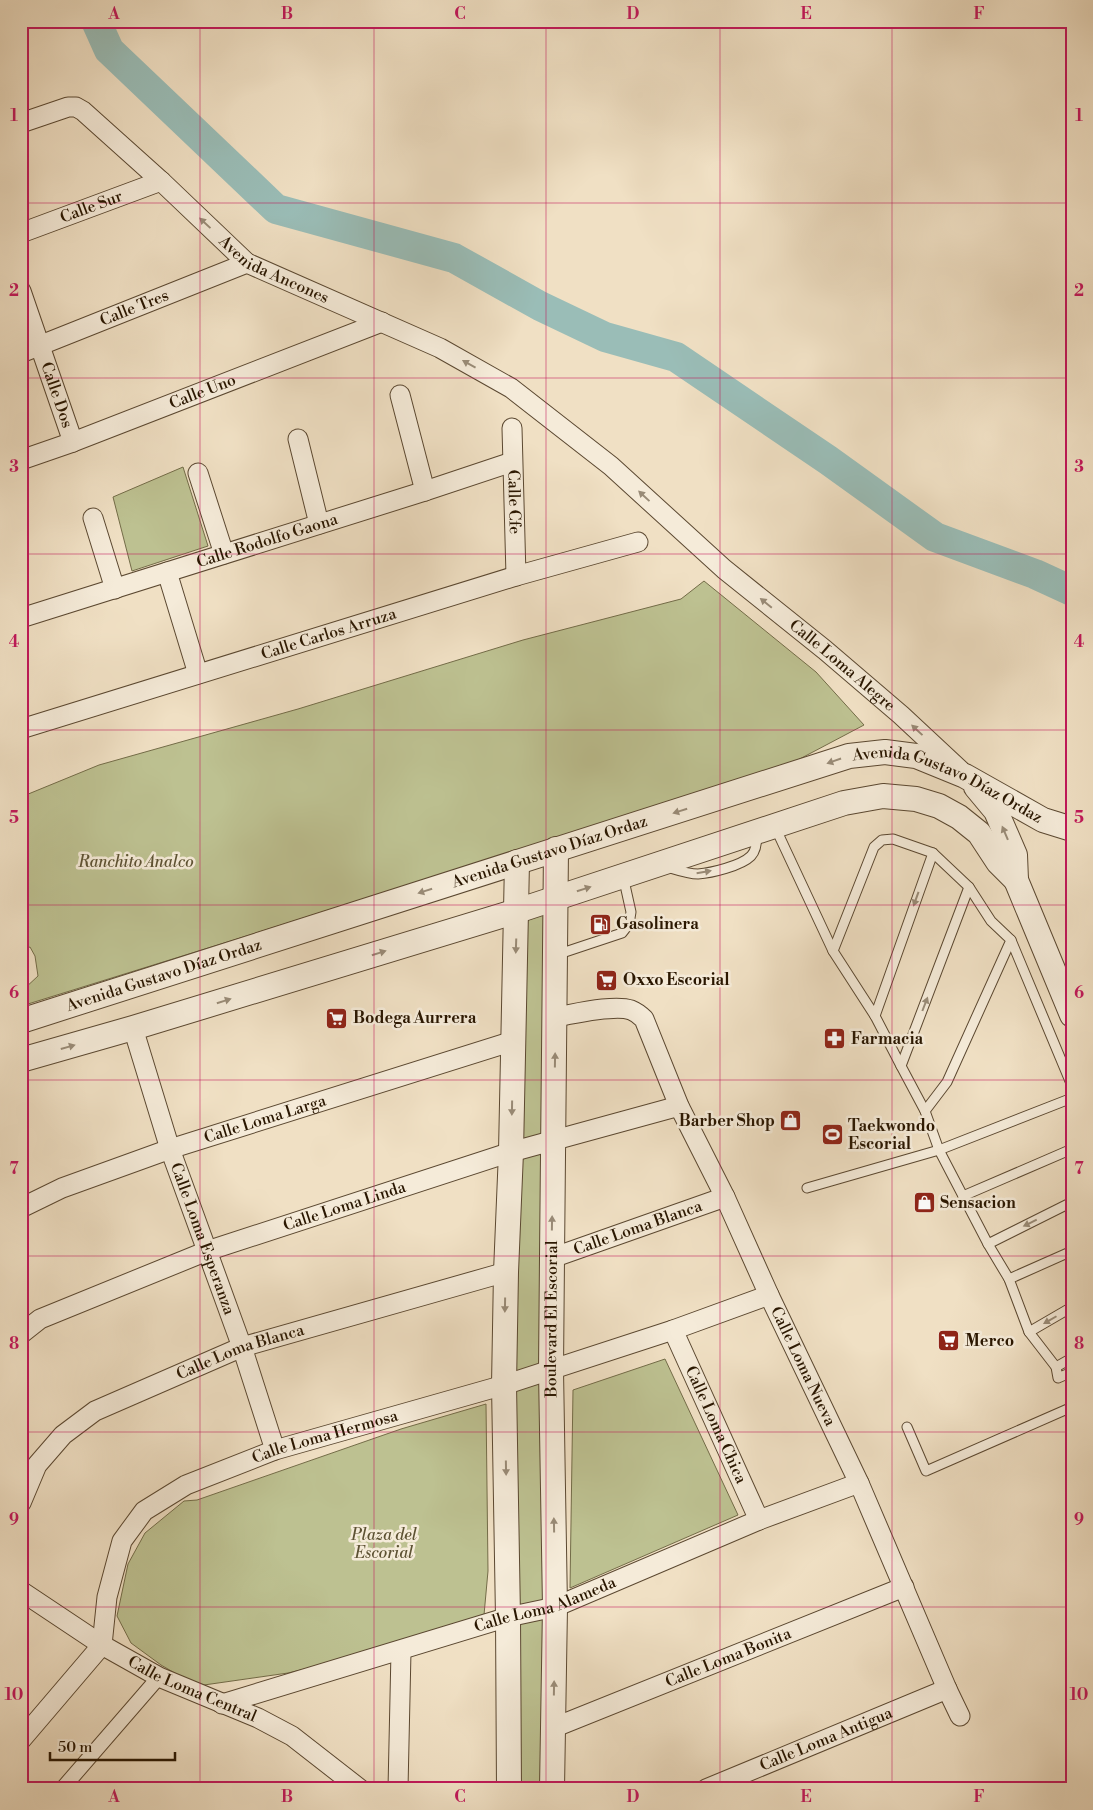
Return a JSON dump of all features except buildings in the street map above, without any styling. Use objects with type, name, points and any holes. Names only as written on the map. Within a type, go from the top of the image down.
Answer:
[{"type":"street","name":"Avenida Ancones","points":[[21,123],[68,107],[76,107],[83,111],[248,263],[440,348],[511,388]]},
{"type":"street","name":"Calle Sur","points":[[21,233],[161,182]]},
{"type":"street","name":"Calle Tres","points":[[21,353],[248,263]]},
{"type":"street","name":"Calle Dos","points":[[21,291],[74,442]]},
{"type":"street","name":"Calle Uno","points":[[21,460],[74,442],[382,322]]},
{"type":"street","name":"Calle Loma Alegre","points":[[511,388],[611,466],[724,569],[825,650],[901,715],[984,795],[996,811],[1015,855],[1016,880],[1072,1015]]},
{"type":"street","points":[[400,395],[425,491]]},
{"type":"street","name":"Calle Cfe","points":[[512,428],[516,576]]},
{"type":"street","points":[[298,439],[319,524]]},
{"type":"street","name":"Calle Rodolfo Gaona","points":[[21,618],[512,462]]},
{"type":"street","points":[[198,473],[224,554]]},
{"type":"street","points":[[93,518],[115,588]]},
{"type":"street","name":"Calle Carlos Arruza","points":[[21,729],[516,576],[638,542]]},
{"type":"street","points":[[167,572],[198,674]]},
{"type":"street","name":"Avenida Gustavo Díaz Ordaz","points":[[21,1021],[849,756],[885,752],[916,756],[965,776],[1043,820],[1072,830]]},
{"type":"street","name":"Avenida Gustavo Díaz Ordaz","points":[[21,1060],[133,1028],[516,911],[844,803],[883,796],[916,799],[939,806],[959,818],[978,833],[998,862],[1016,880]]},
{"type":"street","name":"Boulevard El Escorial","points":[[552,1789],[556,1607],[552,1258],[556,849]]},
{"type":"street","points":[[509,1789],[504,1385],[517,862]]},
{"type":"street","name":"Calle Loma Nueva","points":[[555,1017],[617,1008],[630,1009],[644,1019],[679,1106],[725,1197],[769,1295],[859,1484],[946,1689],[960,1716]]},
{"type":"street","name":"Calle Loma Esperanza","points":[[133,1028],[170,1149],[242,1347],[275,1450]]},
{"type":"street","name":"Calle Loma Larga","points":[[21,1208],[62,1188],[170,1149],[513,1041]]},
{"type":"street","name":"Calle Loma Linda","points":[[21,1334],[40,1319],[207,1251],[511,1152],[554,1142],[679,1106]]},
{"type":"street","name":"Calle Loma Blanca","points":[[552,1258],[725,1197]]},
{"type":"street","name":"Calle Loma Blanca","points":[[21,1503],[36,1465],[63,1435],[95,1411],[242,1347],[506,1272]]},
{"type":"street","name":"Calle Loma Hermosa","points":[[102,1644],[107,1596],[122,1541],[144,1511],[186,1485],[275,1450],[552,1370],[673,1330],[769,1295]]},
{"type":"street","name":"Calle Loma Chica","points":[[673,1330],[759,1520]]},
{"type":"street","name":"Calle Loma Alameda","points":[[222,1704],[508,1618],[556,1607],[759,1520],[859,1484]]},
{"type":"street","name":"Calle Loma Bonita","points":[[553,1728],[904,1587]]},
{"type":"street","name":"Calle Loma Central","points":[[21,1591],[102,1644],[159,1677],[258,1718],[292,1736],[360,1789]]},
{"type":"street","points":[[21,1740],[102,1644]]},
{"type":"street","points":[[398,1789],[402,1651]]},
{"type":"street","points":[[62,1789],[159,1677]]},
{"type":"street","name":"Calle Loma Antigua","points":[[706,1789],[946,1689]]},
{"type":"lane","points":[[766,829],[834,951],[874,1016],[925,1111],[939,1150],[988,1244],[1009,1279],[1028,1332],[1056,1367],[1058,1378],[1072,1372]]},
{"type":"lane","points":[[834,951],[874,847],[882,840],[893,839],[933,853],[969,887],[991,921],[1010,940],[1072,1086]]},
{"type":"lane","points":[[874,1016],[933,853]]},
{"type":"lane","points":[[556,955],[622,934],[629,924],[631,912],[623,876]]},
{"type":"lane","points":[[901,1066],[969,887]]},
{"type":"lane","points":[[925,1111],[947,1082],[1010,940]]},
{"type":"lane","points":[[808,1188],[939,1150],[1072,1098]]},
{"type":"lane","points":[[964,1196],[1072,1150]]},
{"type":"lane","points":[[988,1244],[1072,1202]]},
{"type":"lane","points":[[1009,1279],[1072,1251]]},
{"type":"lane","points":[[1028,1332],[1072,1307]]},
{"type":"lane","points":[[1056,1367],[1072,1358]]},
{"type":"lane","points":[[907,1427],[926,1471],[1072,1407]]},
{"type":"green space","points":[[183,467],[208,546],[132,571],[113,497]]},
{"type":"green space","name":"Ranchito Analco","points":[[704,581],[816,672],[864,725],[775,772],[527,847],[28,1004],[24,989],[38,976],[35,956],[30,947],[21,950],[21,797],[99,765],[298,709],[523,640],[681,599]]},
{"type":"green space","points":[[554,900],[550,1140],[513,1150],[519,913]]},
{"type":"green space","points":[[553,1142],[550,1368],[505,1384],[512,1153]]},
{"type":"green space","points":[[665,1359],[738,1515],[570,1588],[573,1390]]},
{"type":"green space","points":[[551,1372],[555,1606],[510,1617],[506,1386]]},
{"type":"green space","name":"Plaza del Escorial","points":[[486,1404],[488,1571],[483,1626],[288,1673],[197,1686],[161,1665],[131,1643],[117,1616],[128,1564],[145,1533],[184,1501],[197,1500],[401,1429]]},
{"type":"green space","points":[[555,1608],[552,1789],[510,1789],[509,1618]]},
{"type":"waterway","points":[[96,21],[109,50],[276,209],[454,258],[540,306],[605,337],[676,357],[828,460],[935,537],[1035,574],[1072,591]]},
{"type":"place","name":"Gasolinera","points":[[600,924]]},
{"type":"place","name":"Oxxo Escorial","points":[[607,980]]},
{"type":"place","name":"Bodega Aurrera","points":[[337,1018]]},
{"type":"place","name":"Farmacia","points":[[835,1039]]},
{"type":"place","name":"Barber Shop","points":[[791,1121]]},
{"type":"place","name":"Taekwondo Escorial","points":[[832,1135]]},
{"type":"place","name":"Sensacion","points":[[924,1203]]},
{"type":"place","name":"Merco","points":[[949,1341]]}]
